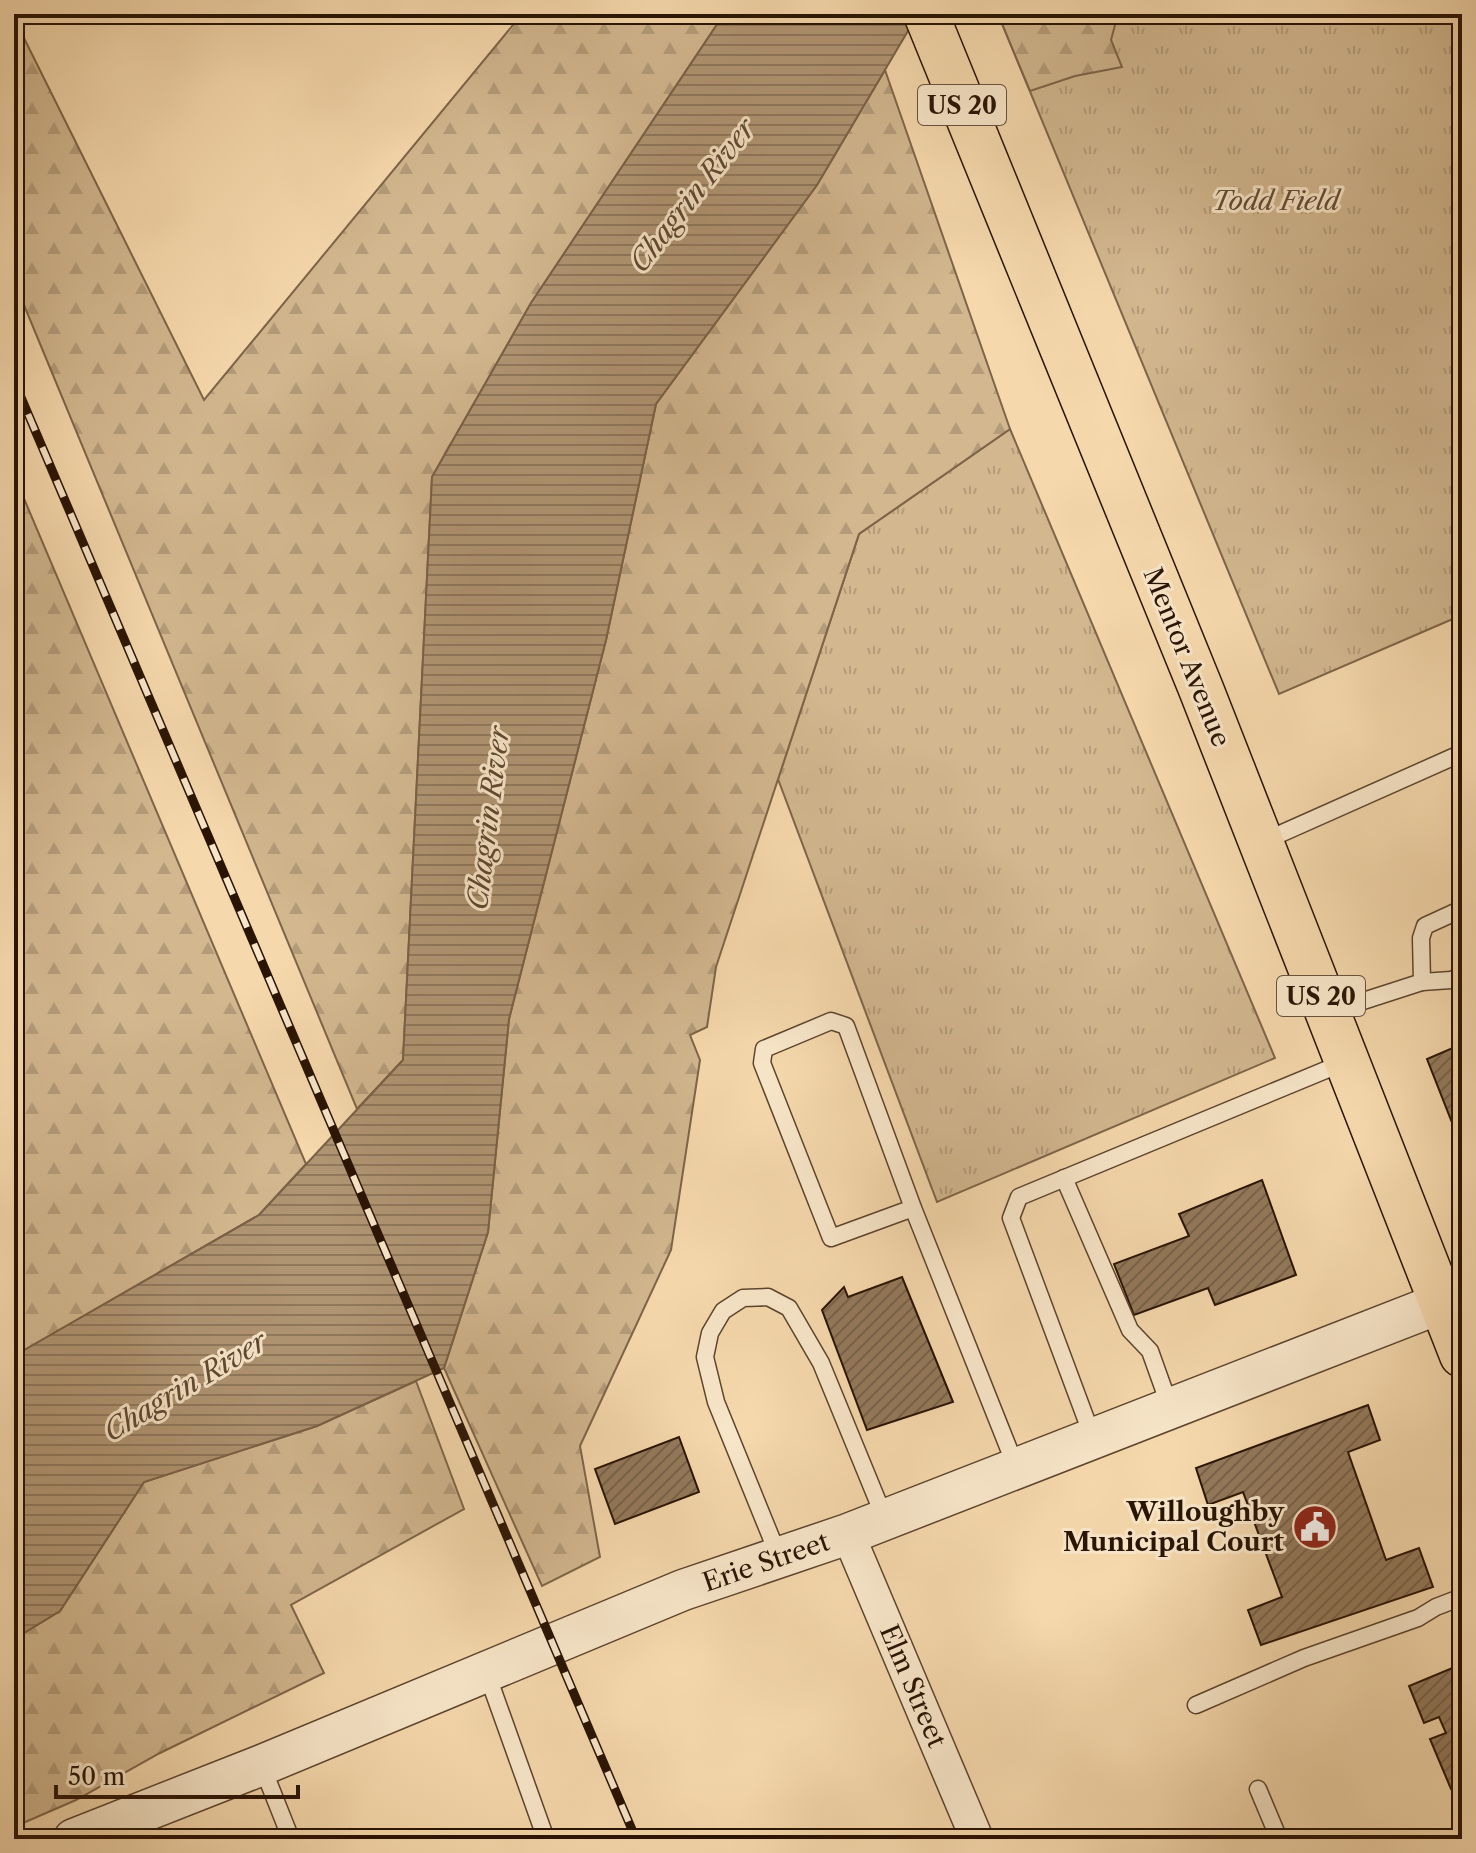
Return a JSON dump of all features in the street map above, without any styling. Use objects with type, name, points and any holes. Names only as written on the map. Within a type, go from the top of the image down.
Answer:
[{"type":"main road","name":"Mentor Avenue","points":[[926,14],[1201,689],[1327,1013],[1452,1299],[1462,1355]]},
{"type":"street","name":"Erie Street","points":[[74,1839],[262,1765],[683,1590],[848,1534],[1452,1299]]},
{"type":"street","name":"Elm Street","points":[[848,1534],[977,1839]]},
{"type":"lane","points":[[1261,843],[1462,753]]},
{"type":"lane","points":[[1422,982],[1421,938],[1425,926],[1462,909]]},
{"type":"lane","points":[[1327,1013],[1422,982],[1462,976]]},
{"type":"lane","points":[[913,1208],[831,1238],[762,1063],[764,1049],[831,1021],[846,1026],[913,1208],[1016,1467]]},
{"type":"lane","points":[[1093,1438],[1011,1218],[1019,1197],[1347,1061]]},
{"type":"lane","points":[[1064,1178],[1130,1330],[1150,1351],[1170,1408]]},
{"type":"lane","points":[[779,1557],[716,1402],[705,1357],[710,1333],[723,1311],[743,1298],[768,1297],[789,1308],[821,1363],[885,1519]]},
{"type":"lane","points":[[1196,1705],[1304,1658],[1418,1618],[1462,1597]]},
{"type":"lane","points":[[486,1671],[546,1839]]},
{"type":"lane","points":[[262,1765],[291,1839]]},
{"type":"lane","points":[[1258,1789],[1279,1839]]},
{"type":"green space","points":[[522,14],[724,14],[531,303],[432,477],[403,1060],[357,1109],[14,281],[14,18],[204,400]]},
{"type":"green space","name":"Todd Field","points":[[998,14],[1462,14],[1462,615],[1279,694]]},
{"type":"green space","points":[[998,14],[1118,14],[1111,40],[1122,67],[1075,76],[1030,91]]},
{"type":"green space","points":[[885,70],[1010,429],[859,534],[716,967],[707,1027],[690,1035],[700,1060],[671,1250],[580,1446],[600,1557],[542,1586],[444,1368],[488,1232],[509,1019],[606,640],[656,404],[817,185]]},
{"type":"green space","points":[[1010,429],[1275,1058],[937,1202],[778,779],[859,534]]},
{"type":"green space","points":[[14,475],[306,1164],[259,1215],[14,1356]]},
{"type":"green space","points":[[416,1381],[464,1509],[291,1605],[324,1673],[160,1753],[76,1800],[14,1827],[14,1639],[60,1611],[144,1482],[317,1426]]},
{"type":"water","name":"Chagrin River","points":[[724,14],[918,14],[817,185],[656,404],[606,640],[509,1019],[488,1232],[444,1368],[317,1426],[144,1482],[60,1611],[14,1639],[14,1356],[259,1215],[403,1060],[432,477],[531,303]]},
{"type":"building","points":[[1462,1044],[1462,1148],[1427,1059]]},
{"type":"building","points":[[1262,1180],[1296,1275],[1215,1305],[1208,1288],[1134,1315],[1114,1264],[1189,1236],[1179,1214]]},
{"type":"building","points":[[902,1277],[953,1402],[867,1430],[822,1310],[844,1287],[848,1297]]},
{"type":"building","name":"Willoughby Municipal Court","points":[[1368,1405],[1380,1440],[1348,1452],[1386,1560],[1419,1548],[1433,1587],[1261,1645],[1248,1610],[1282,1597],[1243,1492],[1208,1505],[1196,1468]]},
{"type":"building","points":[[679,1437],[699,1492],[615,1524],[595,1469]]},
{"type":"building","points":[[1462,1664],[1462,1784],[1451,1789],[1430,1739],[1446,1733],[1439,1717],[1424,1723],[1409,1686]]},
{"type":"building","points":[[349,1829],[352,1839],[338,1839],[336,1833]]},
{"type":"building","points":[[418,1831],[421,1839],[397,1839]]},
{"type":"railway","points":[[14,381],[636,1839]]},
{"type":"place","name":"Willoughby Municipal Court","points":[[1315,1527]]}]
